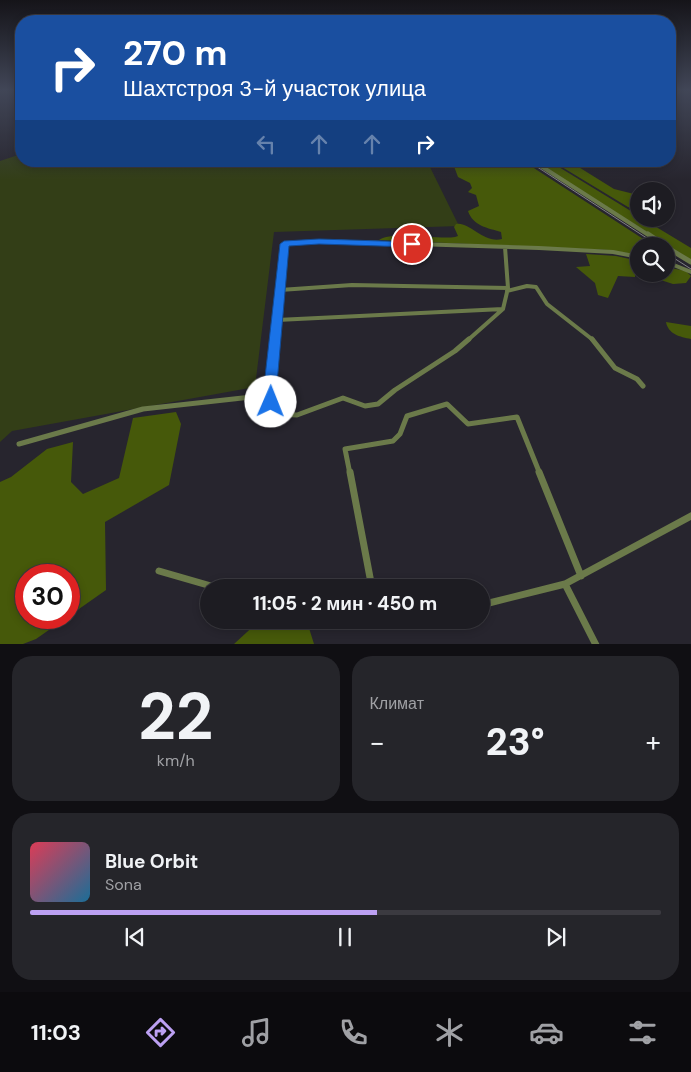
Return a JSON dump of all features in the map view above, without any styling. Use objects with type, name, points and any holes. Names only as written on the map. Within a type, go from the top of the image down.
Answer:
[{"type":"street","points":[[542,167],[652,237]]},
{"type":"street","points":[[505,247],[507,289],[503,309],[462,346],[395,390],[378,404],[366,406],[343,398],[297,415],[290,415],[275,409],[270,395],[284,244],[319,241],[505,247],[613,252],[630,255]]},
{"type":"street","points":[[675,252],[691,262]]},
{"type":"street","points":[[675,266],[691,272]]},
{"type":"street","points":[[280,290],[352,286],[507,289],[530,286],[538,289],[544,301],[590,337],[615,368],[637,378],[642,386]]},
{"type":"street","points":[[277,320],[503,309]]},
{"type":"street","points":[[18,444],[144,409],[270,395]]},
{"type":"street","points":[[370,579],[345,449],[393,441],[400,434],[407,416],[446,404],[452,407],[459,417],[468,424],[517,417],[582,576]]},
{"type":"street","points":[[490,603],[565,584],[691,516]]},
{"type":"street","points":[[159,571],[200,583]]},
{"type":"street","points":[[565,584],[596,644]]},
{"type":"green space","points":[[15,156],[15,167],[430,167],[459,226],[274,232],[255,387],[12,431],[0,442],[0,161]]},
{"type":"green space","points":[[454,167],[532,167],[640,237],[630,237],[630,254],[609,250],[379,240],[386,237],[405,235],[455,237],[458,236],[454,227],[456,224],[466,226],[483,236],[495,240],[502,239],[501,232],[482,226],[470,216],[468,211],[479,206],[476,195],[468,192],[472,188],[470,183],[458,177]]},
{"type":"green space","points":[[544,167],[559,167],[630,210],[630,222]]},
{"type":"green space","points":[[562,167],[579,167],[614,189],[630,193],[630,208]]},
{"type":"green space","points":[[639,227],[656,227],[673,237],[655,237]]},
{"type":"green space","points":[[675,238],[691,248],[691,260],[675,250]]},
{"type":"green space","points":[[586,254],[630,259],[630,277],[618,276],[608,298],[598,295],[595,283],[576,267],[590,266]]},
{"type":"green space","points":[[675,269],[686,271],[691,276],[686,283],[673,284],[667,282],[675,282]]},
{"type":"green space","points":[[666,322],[691,326],[691,339],[672,332]]},
{"type":"green space","points":[[176,412],[181,424],[169,485],[105,522],[106,590],[80,608],[80,564],[15,564],[15,629],[50,629],[36,639],[23,644],[0,644],[0,482],[11,477],[47,449],[73,442],[71,482],[83,494],[119,478],[133,418]]},
{"type":"green space","points":[[250,629],[309,629],[314,644],[234,644]]},
{"type":"tram line","points":[[537,167],[645,237]]},
{"type":"tram line","points":[[675,259],[691,269]]},
{"type":"route","points":[[271,402],[270,395],[284,244],[319,241],[412,244]]}]
